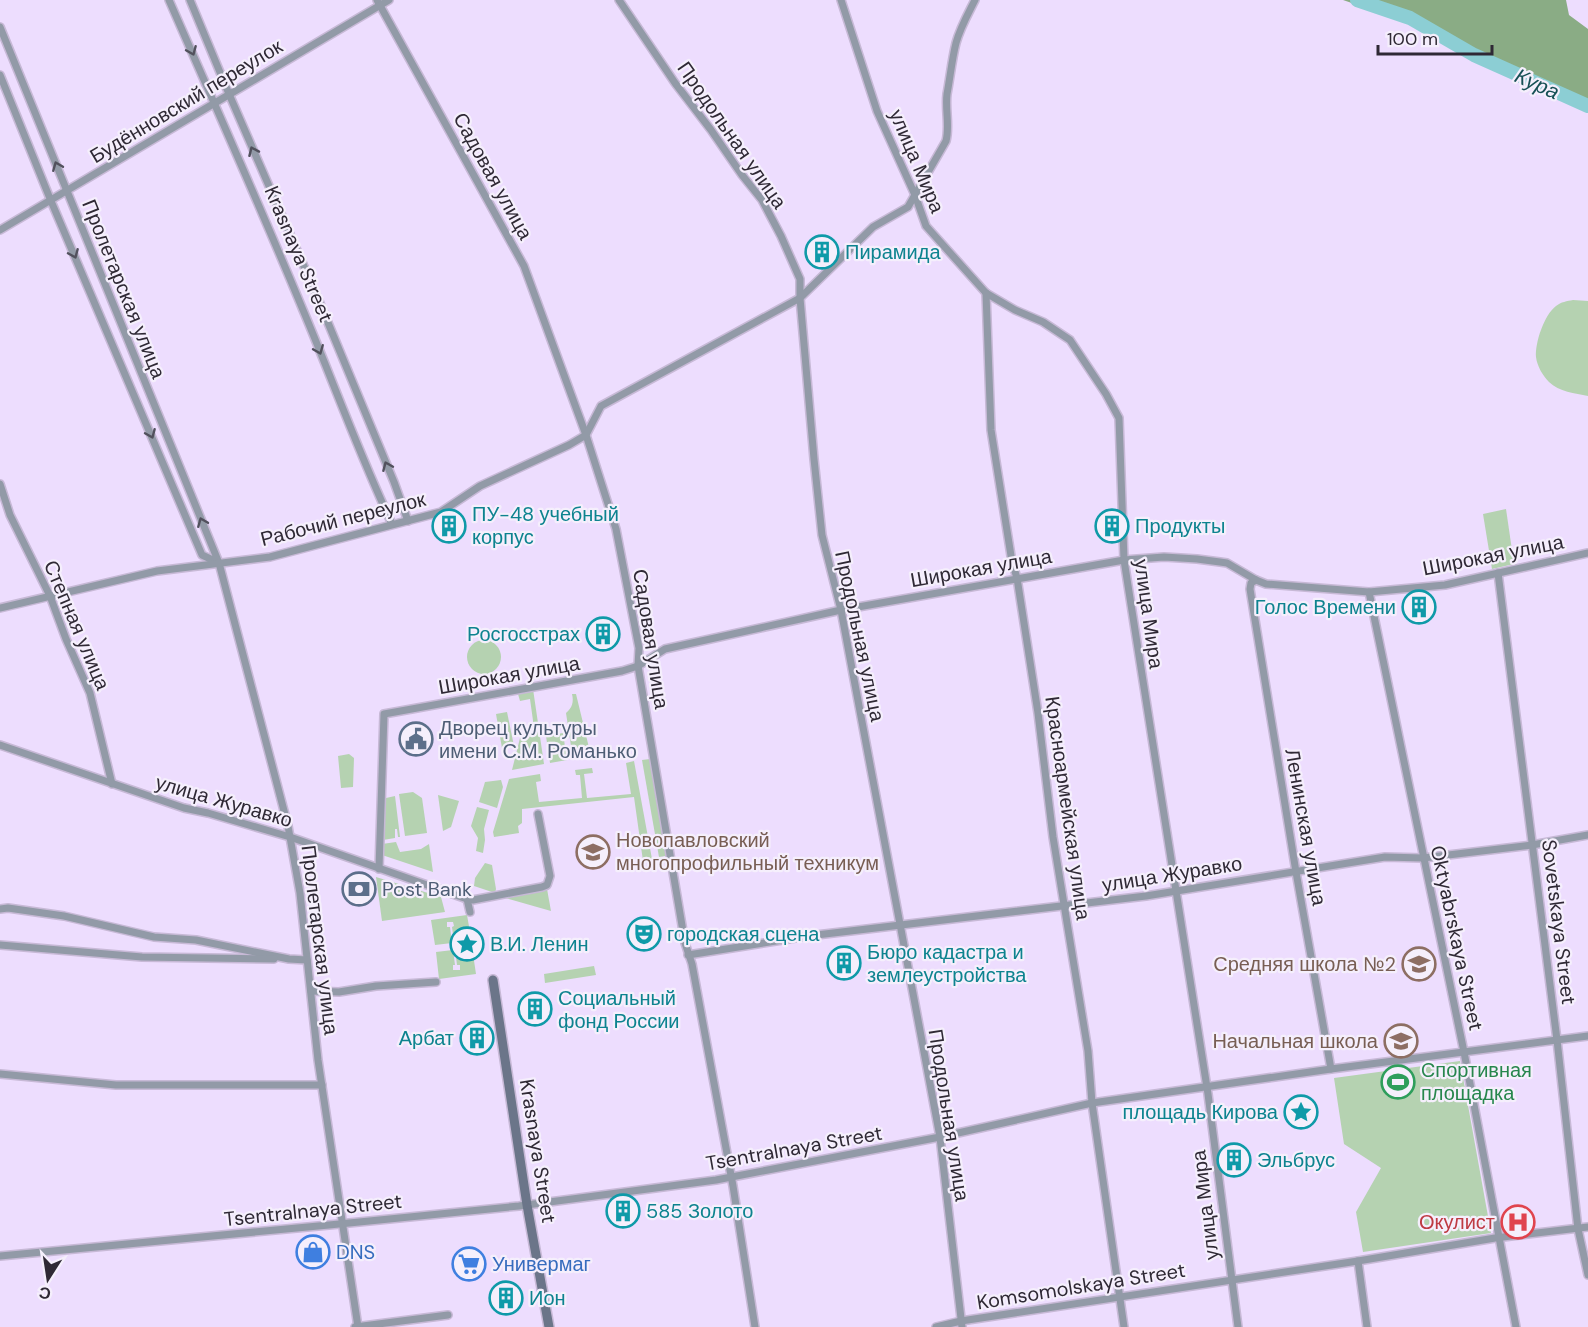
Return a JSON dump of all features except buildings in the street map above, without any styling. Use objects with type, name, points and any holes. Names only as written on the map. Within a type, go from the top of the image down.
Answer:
[{"type":"street","name":"Krasnaya Street","points":[[170,0],[392,524]]},
{"type":"street","name":"Krasnaya Street","points":[[190,0],[319,301],[408,521]]},
{"type":"street","name":"Будённовский переулок","points":[[0,230],[67,192],[378,3],[389,0]]},
{"type":"street","name":"Продольная улица","points":[[619,0],[675,83],[762,200],[800,279],[822,535],[841,610],[940,1137],[962,1324]]},
{"type":"street","name":"улица Мира","points":[[841,0],[877,111],[915,195],[926,226],[986,293],[1015,310],[1043,322],[1070,340],[1119,418],[1124,560],[1207,1086],[1238,1327]]},
{"type":"street","points":[[586,435],[602,406],[800,298],[873,227],[908,207],[946,141],[948,132],[947,95],[956,43],[975,0]]},
{"type":"street","name":"Садовая улица","points":[[378,3],[524,266],[586,435],[616,529],[639,648],[638,666],[685,943],[694,976],[731,1177],[755,1327]]},
{"type":"street","name":"Пролетарская улица","points":[[0,27],[219,563],[290,837],[300,893],[322,1085],[357,1327]]},
{"type":"street","name":"Пролетарская улица","points":[[0,75],[51,201],[202,555],[219,563]]},
{"type":"street","name":"Красноармейская улица","points":[[986,293],[991,430],[1038,713],[1053,837],[1088,1051],[1092,1103],[1124,1327]]},
{"type":"street","name":"Рабочий переулок","points":[[0,608],[157,571],[270,557],[441,512],[480,486],[586,435]]},
{"type":"street","name":"Степная улица","points":[[0,484],[10,515],[50,596],[90,693],[112,784]]},
{"type":"street","name":"Широкая улица","points":[[379,869],[384,714],[622,671],[638,666],[665,650],[841,610],[1124,560],[1164,557],[1197,559],[1227,563],[1256,580],[1272,585],[1369,592],[1445,585],[1588,553]]},
{"type":"street","name":"Ленинская улица","points":[[1244,573],[1250,589],[1331,1069]]},
{"type":"street","name":"Sovetskaya Street","points":[[1498,573],[1557,1040],[1578,1228],[1588,1275]]},
{"type":"street","points":[[1250,589],[1251,583],[1256,580]]},
{"type":"street","name":"Oktyabrskaya Street","points":[[1369,592],[1464,1052],[1516,1327]]},
{"type":"street","name":"улица Журавко","points":[[0,745],[184,808],[290,837],[470,900]]},
{"type":"street","points":[[470,912],[470,900],[547,885],[550,876],[538,814]]},
{"type":"street","name":"улица Журавко","points":[[688,955],[808,936],[1146,896],[1385,857],[1423,858],[1532,845],[1588,835]]},
{"type":"street","points":[[0,909],[8,908],[64,916],[154,937],[196,940],[289,959]]},
{"type":"street","points":[[0,945],[142,957],[307,960]]},
{"type":"street","name":"Krasnaya Street","points":[[493,980],[527,1205],[549,1327]]},
{"type":"street","points":[[311,991],[339,992],[376,986],[436,982]]},
{"type":"street","name":"Tsentralnaya Street","points":[[0,1256],[527,1205],[731,1177],[940,1137],[1092,1103],[1588,1036]]},
{"type":"street","points":[[0,1074],[116,1085],[322,1085]]},
{"type":"street","name":"Komsomolskaya Street","points":[[936,1327],[1499,1238],[1588,1227]]},
{"type":"street","points":[[1358,1261],[1367,1327]]},
{"type":"street","points":[[357,1327],[448,1315]]},
{"type":"green space","points":[[1343,0],[1566,0],[1569,15],[1588,29],[1588,111],[1517,78],[1403,18]]},
{"type":"green space","points":[[1573,300],[1588,301],[1588,396],[1567,392],[1553,385],[1543,374],[1536,357],[1544,322],[1558,305]]},
{"type":"green space","points":[[1506,509],[1514,564],[1492,569],[1483,514]]},
{"type":"green space","points":[[484,640],[496,645],[501,657],[496,669],[484,674],[472,669],[467,657],[472,645]]},
{"type":"green space","points":[[533,689],[544,764],[512,770],[520,738],[535,735],[530,699],[520,701],[518,694],[521,691]]},
{"type":"green space","points":[[572,694],[576,694],[591,756],[573,759],[566,713],[572,705]]},
{"type":"green space","points":[[507,712],[514,746],[502,748],[496,714]]},
{"type":"green space","points":[[563,733],[567,760],[550,763],[546,736]]},
{"type":"green space","points":[[349,754],[354,758],[353,787],[341,788],[338,756]]},
{"type":"green space","points":[[650,759],[666,856],[659,857],[642,760]]},
{"type":"green space","points":[[634,761],[652,859],[643,861],[634,797],[522,809],[522,823],[518,826],[519,833],[494,837],[493,832],[509,779],[540,774],[541,781],[536,782],[539,802],[582,798],[580,775],[576,775],[575,770],[592,768],[593,773],[584,774],[587,798],[631,794],[626,763]]},
{"type":"green space","points":[[501,780],[503,787],[497,808],[479,802],[485,782]]},
{"type":"green space","points":[[413,792],[422,798],[427,833],[405,836],[399,794]]},
{"type":"green space","points":[[438,795],[459,801],[451,827],[443,831]]},
{"type":"green space","points":[[395,796],[400,837],[395,829],[395,838],[383,840],[386,798]]},
{"type":"green space","points":[[477,807],[489,810],[484,829],[483,853],[476,851],[478,838],[471,826]]},
{"type":"green space","points":[[396,842],[400,852],[421,849],[429,844],[433,872],[382,855],[382,844]]},
{"type":"green space","points":[[485,863],[492,865],[495,893],[474,886],[475,878]]},
{"type":"green space","points":[[376,877],[441,897],[445,912],[382,921]]},
{"type":"green space","points":[[547,889],[551,911],[502,897]]},
{"type":"green space","points":[[467,915],[470,932],[459,934],[454,942],[453,922],[447,922],[452,943],[435,945],[431,920]]},
{"type":"green space","points":[[455,949],[463,955],[473,954],[476,974],[439,979],[436,952],[453,950],[455,965],[453,965],[453,970],[460,970]]},
{"type":"green space","points":[[594,966],[596,975],[545,983],[544,974]]},
{"type":"green space","points":[[1460,1061],[1491,1233],[1363,1252],[1356,1212],[1381,1168],[1344,1144],[1334,1078]]},
{"type":"waterway","name":"Кура","points":[[1357,0],[1410,18],[1474,55],[1588,106]]},
{"type":"place","name":"Пирамида","points":[[822,252]]},
{"type":"place","name":"ПУ-48 учебный корпус","points":[[449,526]]},
{"type":"place","name":"Продукты","points":[[1112,526]]},
{"type":"place","name":"Голос Времени","points":[[1419,607]]},
{"type":"place","name":"Росгосстрах","points":[[603,634]]},
{"type":"place","name":"Дворец культуры имени С.М. Романько","points":[[416,739]]},
{"type":"place","name":"Новопавловский многопрофильный техникум","points":[[593,852]]},
{"type":"place","name":"Post Bank","points":[[359,889]]},
{"type":"place","name":"городская сцена","points":[[644,934]]},
{"type":"place","name":"В.И. Ленин","points":[[467,944]]},
{"type":"place","name":"Бюро кадастра и землеустройства","points":[[844,963]]},
{"type":"place","name":"Средняя школа №2","points":[[1419,964]]},
{"type":"place","name":"Социальный фонд России","points":[[535,1009]]},
{"type":"place","name":"Арбат","points":[[477,1038]]},
{"type":"place","name":"Начальная школа","points":[[1401,1041]]},
{"type":"place","name":"Cпортивная площадка","points":[[1398,1082]]},
{"type":"place","name":"площадь Кирова","points":[[1301,1112]]},
{"type":"place","name":"Эльбрус","points":[[1234,1160]]},
{"type":"place","name":"585 Золото","points":[[623,1211]]},
{"type":"place","name":"Окулист","points":[[1518,1222]]},
{"type":"place","name":"DNS","points":[[313,1252]]},
{"type":"place","name":"Универмаг","points":[[469,1264]]},
{"type":"place","name":"Ион","points":[[506,1298]]}]
